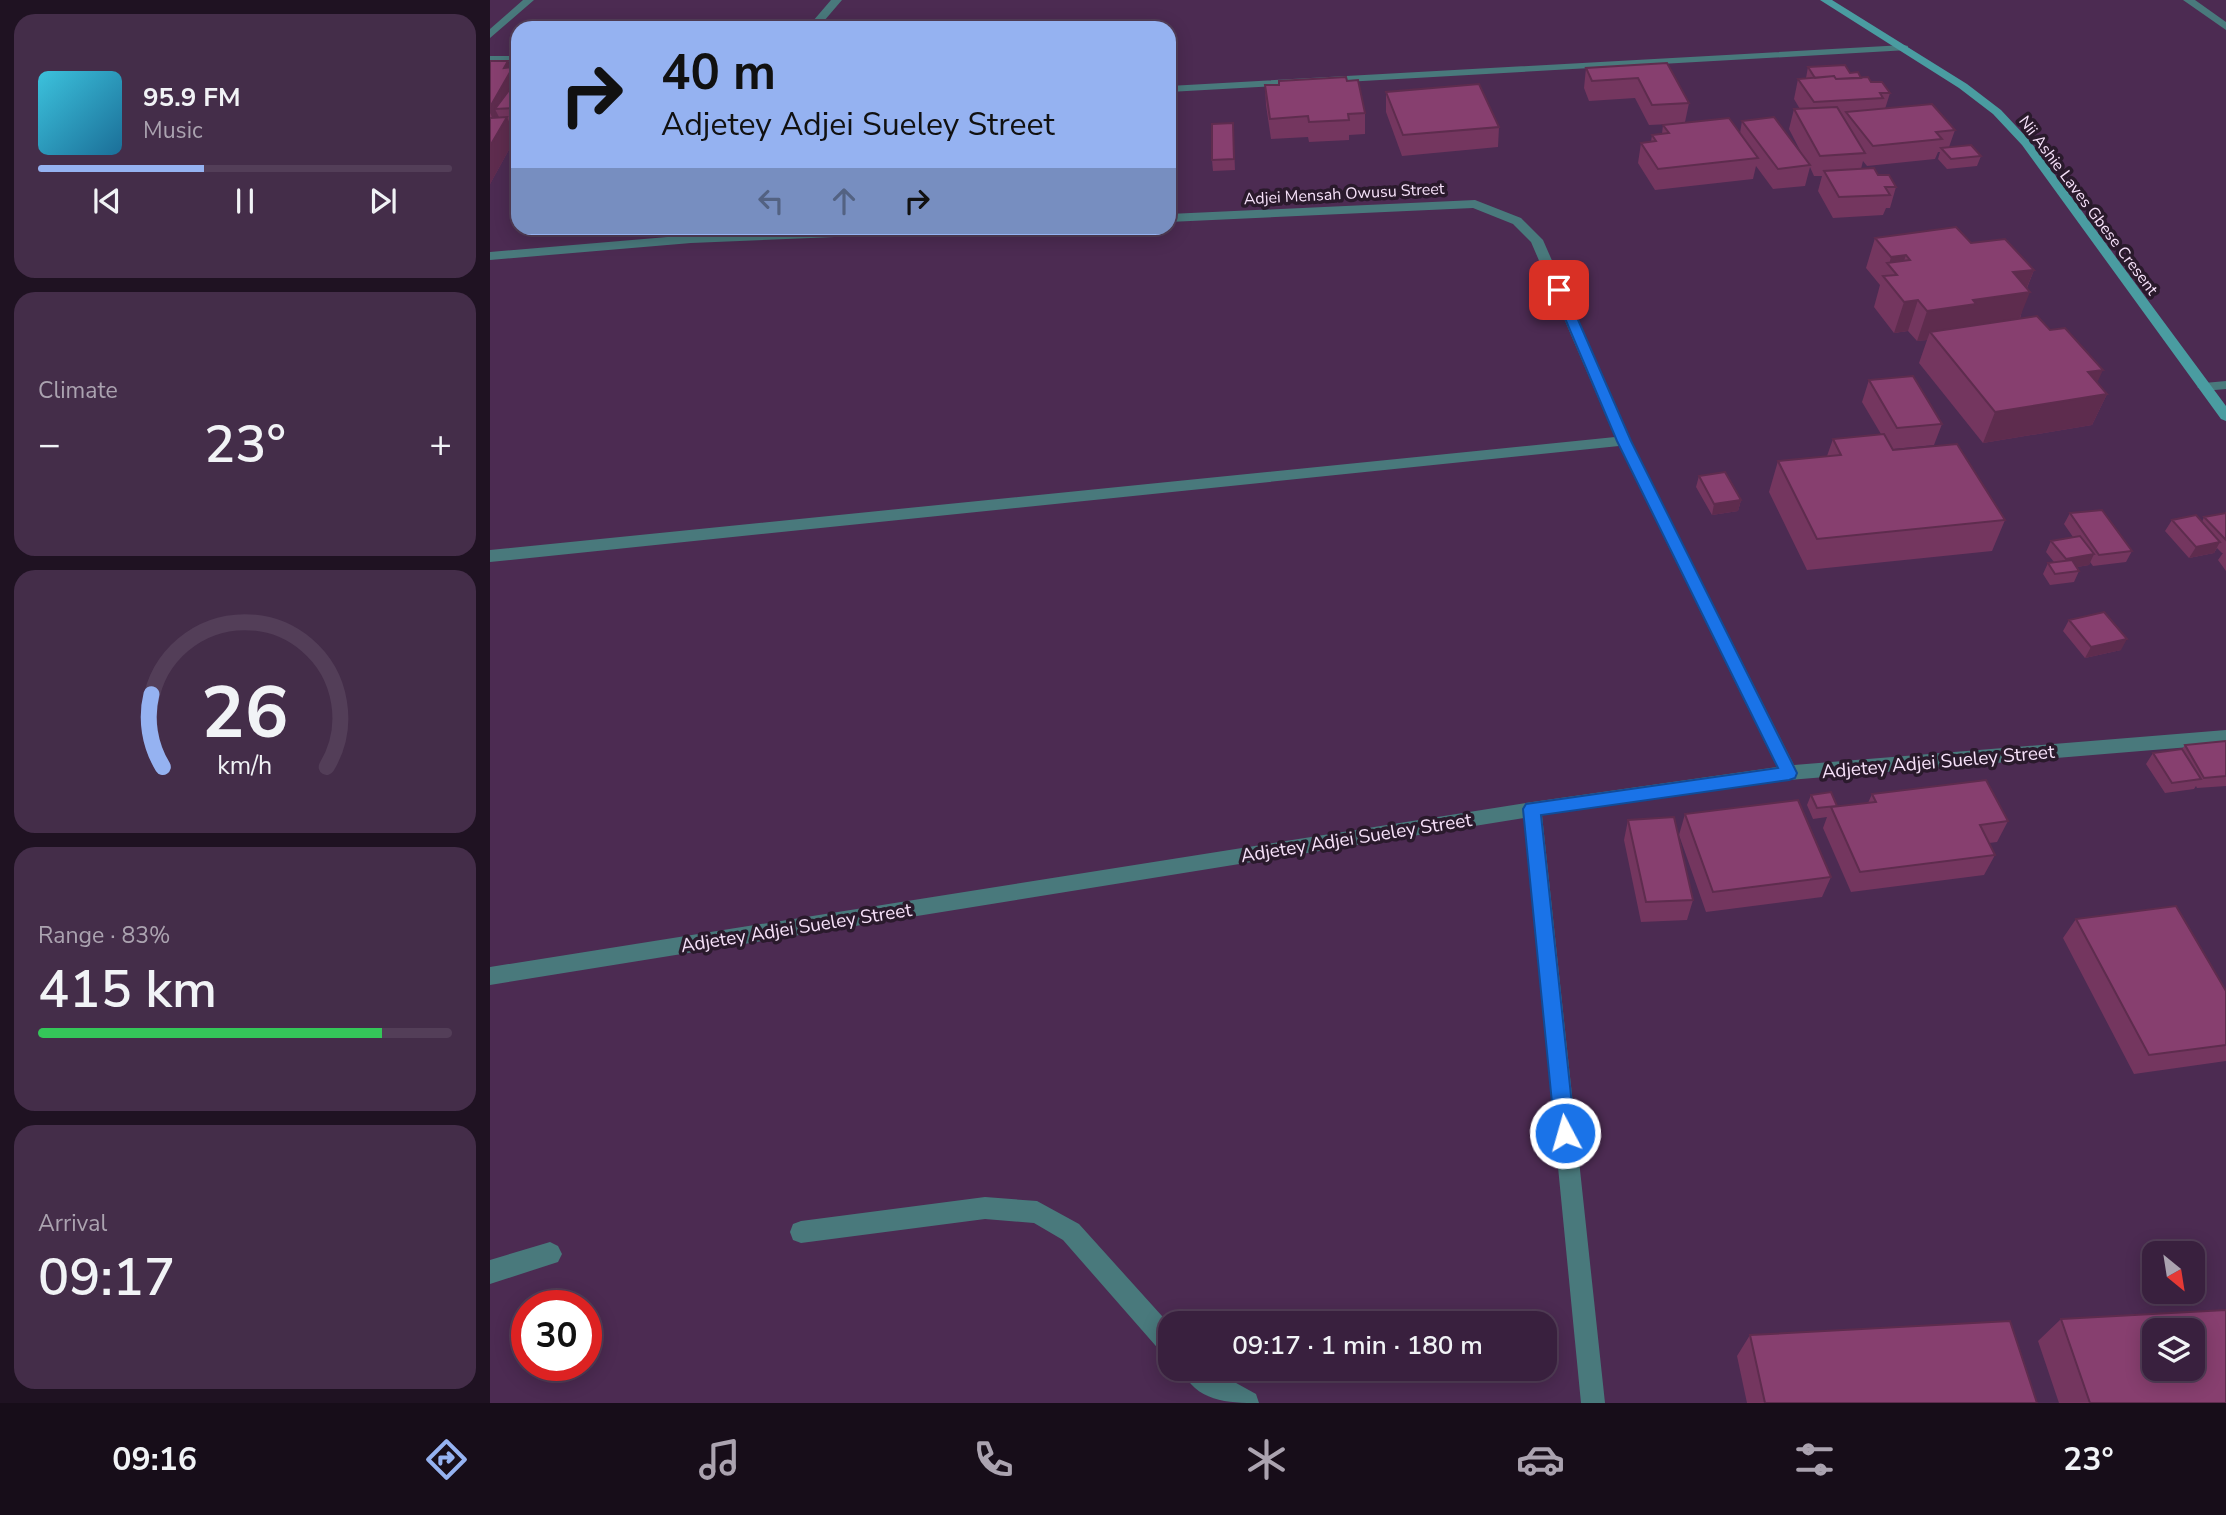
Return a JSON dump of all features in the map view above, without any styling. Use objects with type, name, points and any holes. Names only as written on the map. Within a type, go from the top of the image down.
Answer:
[{"type":"street","points":[[490,35],[529,0]]},
{"type":"street","points":[[818,21],[837,0]]},
{"type":"street","name":"Nii Ashie Laves Gbese Cresent","points":[[1825,0],[1904,48],[1997,112],[2026,143],[2226,416]]},
{"type":"street","points":[[2188,0],[2226,27]]},
{"type":"street","points":[[1176,89],[1904,48]]},
{"type":"street","points":[[490,59],[511,59]]},
{"type":"street","name":"Adjei Mensah Owusu Street","points":[[1176,218],[1475,204],[1517,221],[1537,240],[1624,441]]},
{"type":"street","points":[[490,256],[675,235]]},
{"type":"street","points":[[2204,387],[2226,385]]},
{"type":"street","points":[[490,556],[1624,441],[1789,773]]},
{"type":"street","name":"Adjetey Adjei Sueley Street","points":[[490,976],[1532,809],[1789,773],[2226,737]]},
{"type":"street","points":[[1532,809],[1593,1403]]},
{"type":"street","points":[[801,1232],[985,1208],[1037,1212],[1071,1232],[1158,1329]]},
{"type":"street","points":[[490,1272],[550,1254]]},
{"type":"street","points":[[1204,1381],[1247,1403]]},
{"type":"building","points":[[490,61],[508,61],[504,68],[511,67],[511,70],[490,107]]},
{"type":"building","points":[[1667,63],[1689,103],[1652,105],[1638,78],[1592,81],[1586,68]]},
{"type":"building","points":[[1845,65],[1850,73],[1858,72],[1861,78],[1815,78],[1808,67]]},
{"type":"building","points":[[1834,76],[1836,79],[1868,77],[1871,82],[1882,82],[1890,93],[1880,93],[1883,98],[1814,102],[1798,79]]},
{"type":"building","points":[[1346,77],[1347,81],[1358,80],[1365,113],[1348,114],[1349,120],[1309,122],[1308,116],[1270,119],[1265,85],[1279,85],[1279,81]]},
{"type":"building","points":[[1479,84],[1499,127],[1403,135],[1386,92]]},
{"type":"building","points":[[511,87],[511,108],[495,109]]},
{"type":"building","points":[[1932,104],[1955,130],[1936,132],[1942,139],[1873,146],[1846,112]]},
{"type":"building","points":[[1837,107],[1865,153],[1820,156],[1794,109]]},
{"type":"building","points":[[507,117],[490,146],[490,118]]},
{"type":"building","points":[[1774,117],[1810,165],[1778,169],[1742,121]]},
{"type":"building","points":[[1729,118],[1758,158],[1658,169],[1641,143],[1656,141],[1652,135],[1669,133],[1663,125]]},
{"type":"building","points":[[1233,123],[1234,159],[1212,160],[1212,124]]},
{"type":"building","points":[[1971,145],[1981,156],[1951,159],[1941,148]]},
{"type":"building","points":[[1874,168],[1878,175],[1889,175],[1896,187],[1885,187],[1890,195],[1839,197],[1824,171]]},
{"type":"building","points":[[1956,227],[1971,243],[2005,239],[2034,270],[2013,272],[2030,292],[1973,300],[1976,304],[1927,311],[1918,300],[1904,302],[1883,276],[1897,275],[1887,263],[1910,260],[1906,255],[1891,257],[1875,238]]},
{"type":"building","points":[[2037,316],[2050,330],[2065,328],[2103,370],[2088,372],[2107,394],[1995,412],[1930,332]]},
{"type":"building","points":[[1913,376],[1942,424],[1897,428],[1869,380]]},
{"type":"building","points":[[1884,434],[1893,450],[1957,444],[2005,520],[1817,539],[1778,461],[1841,455],[1833,439]]},
{"type":"building","points":[[1725,472],[1741,500],[1714,504],[1699,476]]},
{"type":"building","points":[[2102,510],[2132,551],[2099,555],[2070,513]]},
{"type":"building","points":[[2226,513],[2226,540],[2204,517]]},
{"type":"building","points":[[2196,515],[2220,542],[2196,547],[2172,520]]},
{"type":"building","points":[[2080,536],[2094,554],[2066,559],[2051,541]]},
{"type":"building","points":[[2072,560],[2079,571],[2055,574],[2048,563]]},
{"type":"building","points":[[2104,612],[2127,639],[2091,647],[2069,620]]},
{"type":"building","points":[[2226,741],[2226,776],[2204,778],[2185,745]]},
{"type":"building","points":[[2182,749],[2201,779],[2172,783],[2153,753]]},
{"type":"building","points":[[1986,780],[2008,821],[1980,825],[1995,855],[1860,872],[1831,807],[1876,802],[1872,794]]},
{"type":"building","points":[[1831,792],[1837,806],[1817,808],[1811,795]]},
{"type":"building","points":[[1798,800],[1831,877],[1713,892],[1685,814]]},
{"type":"building","points":[[1674,817],[1693,900],[1646,902],[1628,820]]},
{"type":"building","points":[[2176,906],[2226,991],[2226,1045],[2149,1055],[2076,919]]},
{"type":"building","points":[[2226,1310],[2226,1403],[2090,1403],[2061,1319]]},
{"type":"building","points":[[2010,1321],[2037,1403],[1765,1403],[1750,1335]]},
{"type":"route","points":[[1559,290],[1624,441],[1789,773],[1532,809],[1565,1133]]}]
